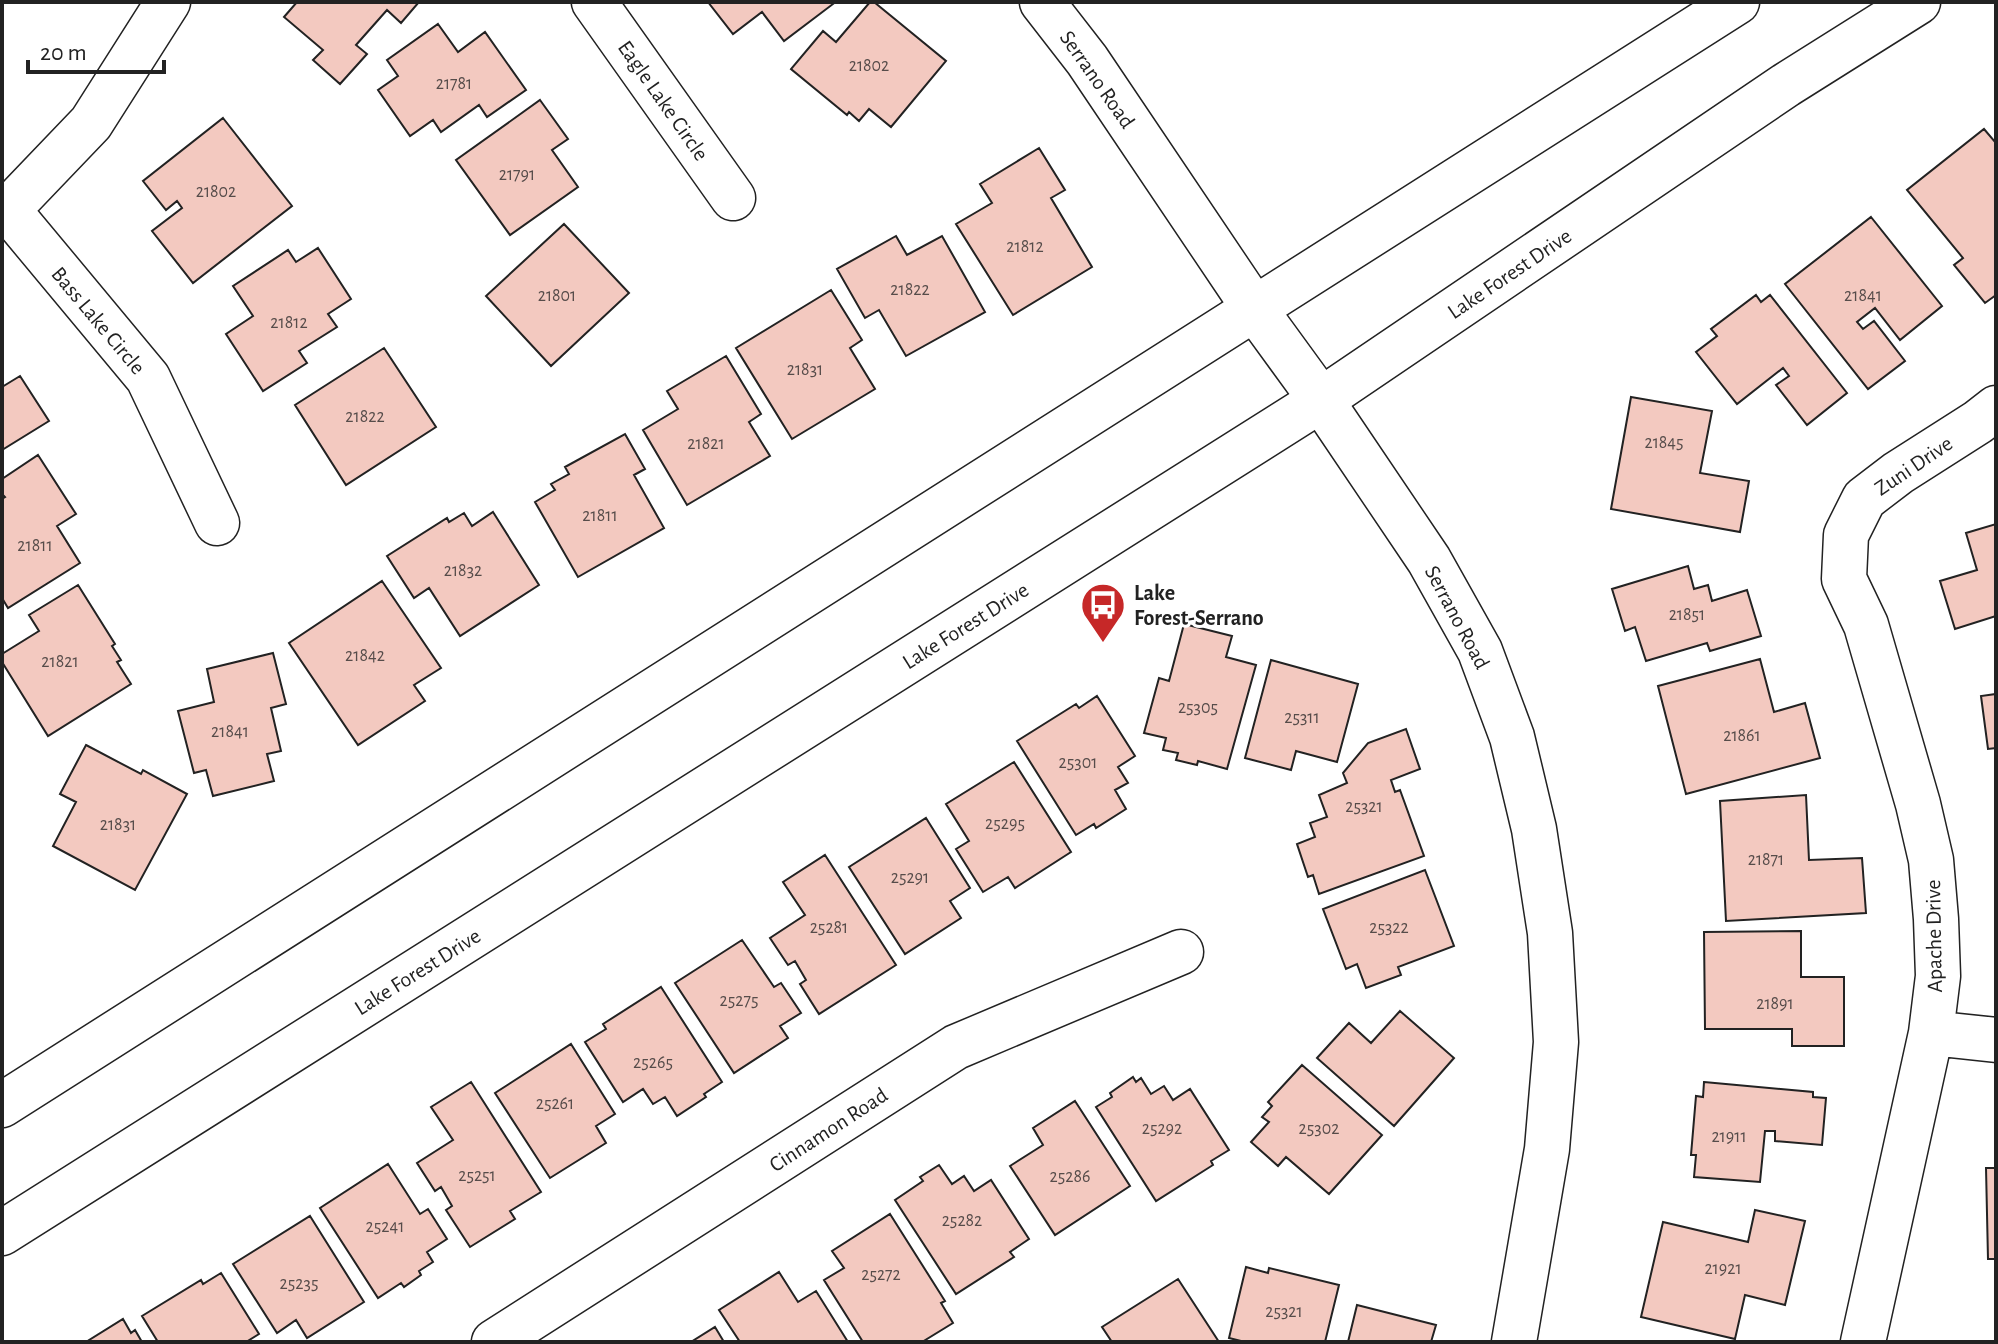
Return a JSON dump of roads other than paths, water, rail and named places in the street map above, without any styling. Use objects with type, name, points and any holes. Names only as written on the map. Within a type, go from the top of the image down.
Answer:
[{"type":"main road","points":[[5,214],[91,123],[168,2]]},
{"type":"main road","name":"Eagle Lake Circle","points":[[594,2],[733,198]]},
{"type":"main road","name":"Serrano Road","points":[[1042,2],[1087,60],[1429,560],[1480,651],[1512,737],[1534,829],[1550,933],[1556,1042],[1547,1149],[1514,1342]]},
{"type":"main road","points":[[2,1105],[1737,2]]},
{"type":"main road","name":"Lake Forest Drive","points":[[2,1233],[1321,400],[1773,94],[1918,2]]},
{"type":"main road","name":"Bass Lake Circle","points":[[5,214],[148,378],[217,523]]},
{"type":"main road","name":"Zuni Drive","points":[[1846,535],[1864,499],[1996,408]]},
{"type":"main road","name":"Apache Drive","points":[[1846,535],[1844,579],[1866,625],[1931,860],[1938,976],[1931,1033],[1863,1342]]},
{"type":"main road","name":"Cinnamon Road","points":[[494,1342],[956,1047],[1181,952]]},
{"type":"main road","points":[[1931,1033],[1996,1040]]},
{"type":"place","name":"Lake Forest-Serrano","points":[[1103,644]]}]
